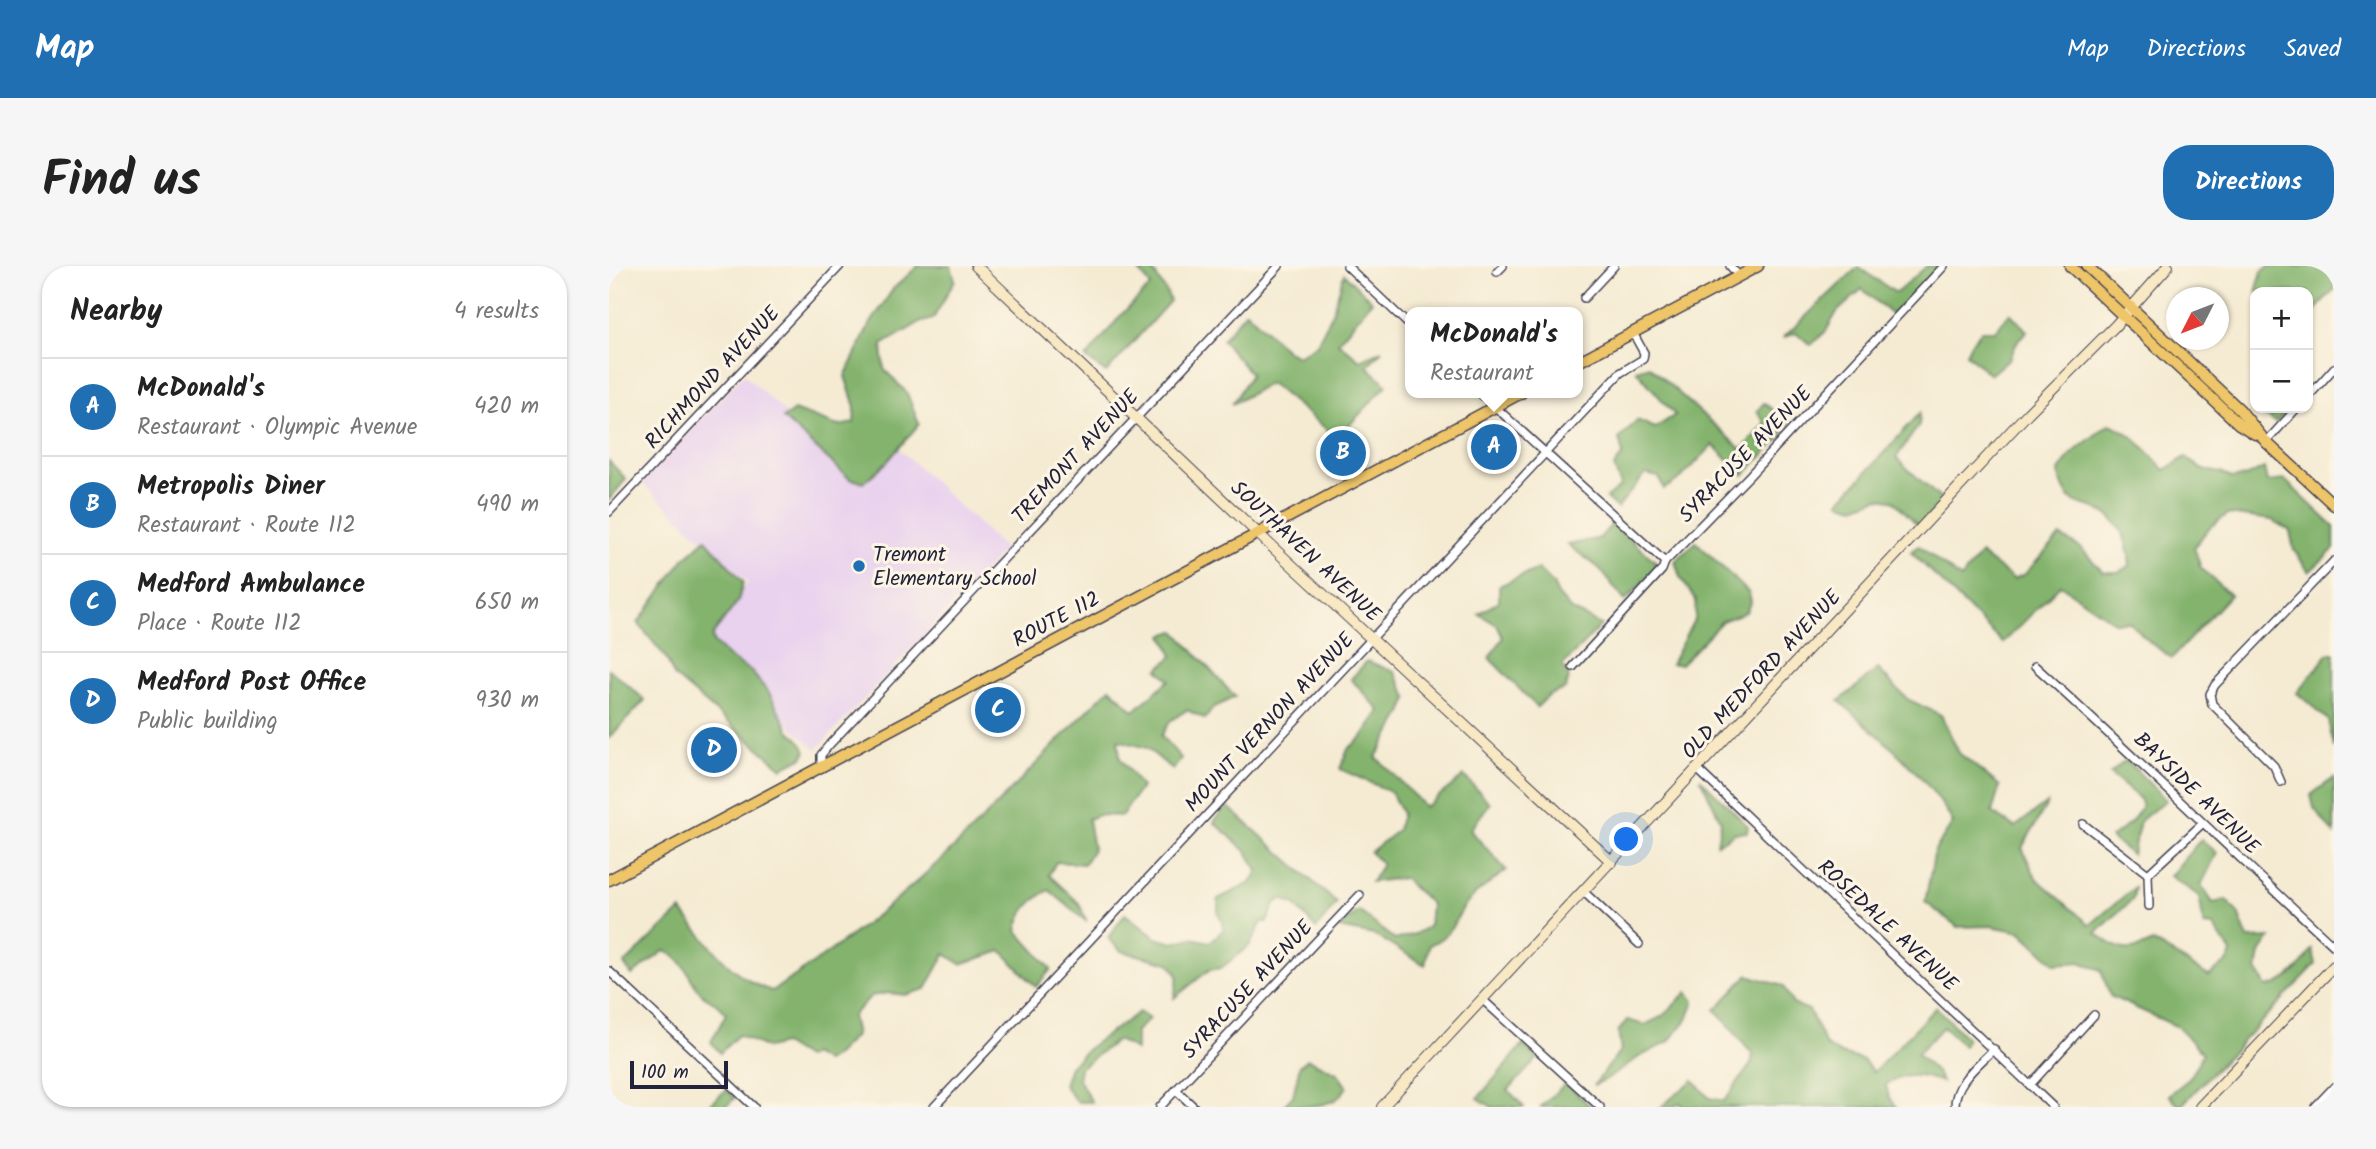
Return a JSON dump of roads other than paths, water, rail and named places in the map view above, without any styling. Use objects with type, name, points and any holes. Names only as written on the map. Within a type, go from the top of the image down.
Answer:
[{"type":"main road","points":[[1583,359],[1758,266]]},
{"type":"main road","points":[[2070,266],[2239,424],[2266,442]]},
{"type":"main road","points":[[2088,266],[2240,410],[2266,442],[2334,505]]},
{"type":"main road","name":"ROUTE 112","points":[[609,880],[1512,398]]},
{"type":"street","points":[[609,270],[613,266]]},
{"type":"street","name":"RICHMOND AVENUE","points":[[609,512],[840,266]]},
{"type":"street","name":"SOUTHAVEN AVENUE","points":[[976,266],[1612,862]]},
{"type":"street","name":"TREMONT AVENUE","points":[[821,767],[821,755],[829,745],[1279,266]]},
{"type":"street","points":[[1347,266],[1405,321]]},
{"type":"street","points":[[1584,298],[1614,266]]},
{"type":"street","points":[[1730,266],[1739,276]]},
{"type":"street","name":"SYRACUSE AVENUE","points":[[1573,667],[1662,570],[1665,562],[1751,475],[1944,266]]},
{"type":"street","name":"OLD MEDFORD AVENUE","points":[[1382,1107],[2028,413],[2124,317],[2168,266]]},
{"type":"street","name":"MOUNT VERNON AVENUE","points":[[934,1107],[1620,373],[1643,359],[1644,353],[1633,333]]},
{"type":"street","points":[[2313,391],[2334,368]]},
{"type":"street","points":[[1485,398],[1665,562]]},
{"type":"street","points":[[2266,442],[2292,413]]},
{"type":"street","points":[[2281,782],[2274,766],[2212,704],[2210,694],[2215,685],[2334,561]]},
{"type":"street","name":"BAYSIDE AVENUE","points":[[2035,666],[2334,946]]},
{"type":"street","name":"ROSEDALE AVENUE","points":[[1698,770],[2053,1107]]},
{"type":"street","points":[[2083,824],[2148,874]]},
{"type":"street","points":[[2149,906],[2148,874],[2202,824]]},
{"type":"street","points":[[1584,892],[1639,944]]},
{"type":"street","name":"SYRACUSE AVENUE","points":[[1160,1107],[1360,895]]},
{"type":"street","points":[[2200,1107],[2334,966]]},
{"type":"street","points":[[609,971],[754,1107]]},
{"type":"street","points":[[1483,1000],[1600,1107]]},
{"type":"street","points":[[2030,1085],[2094,1015]]},
{"type":"street","points":[[1955,1107],[1954,1098],[1960,1084],[1994,1049]]},
{"type":"street","points":[[2315,1107],[2334,1087]]},
{"type":"street","points":[[1176,1090],[1194,1107]]},
{"type":"place","name":"McDonald's","points":[[1494,447]]},
{"type":"place","name":"Metropolis Diner","points":[[1343,453]]},
{"type":"place","name":"Tremont Elementary School","points":[[859,566]]},
{"type":"place","name":"Medford Ambulance","points":[[998,710]]},
{"type":"place","name":"Medford Post Office","points":[[714,750]]}]
